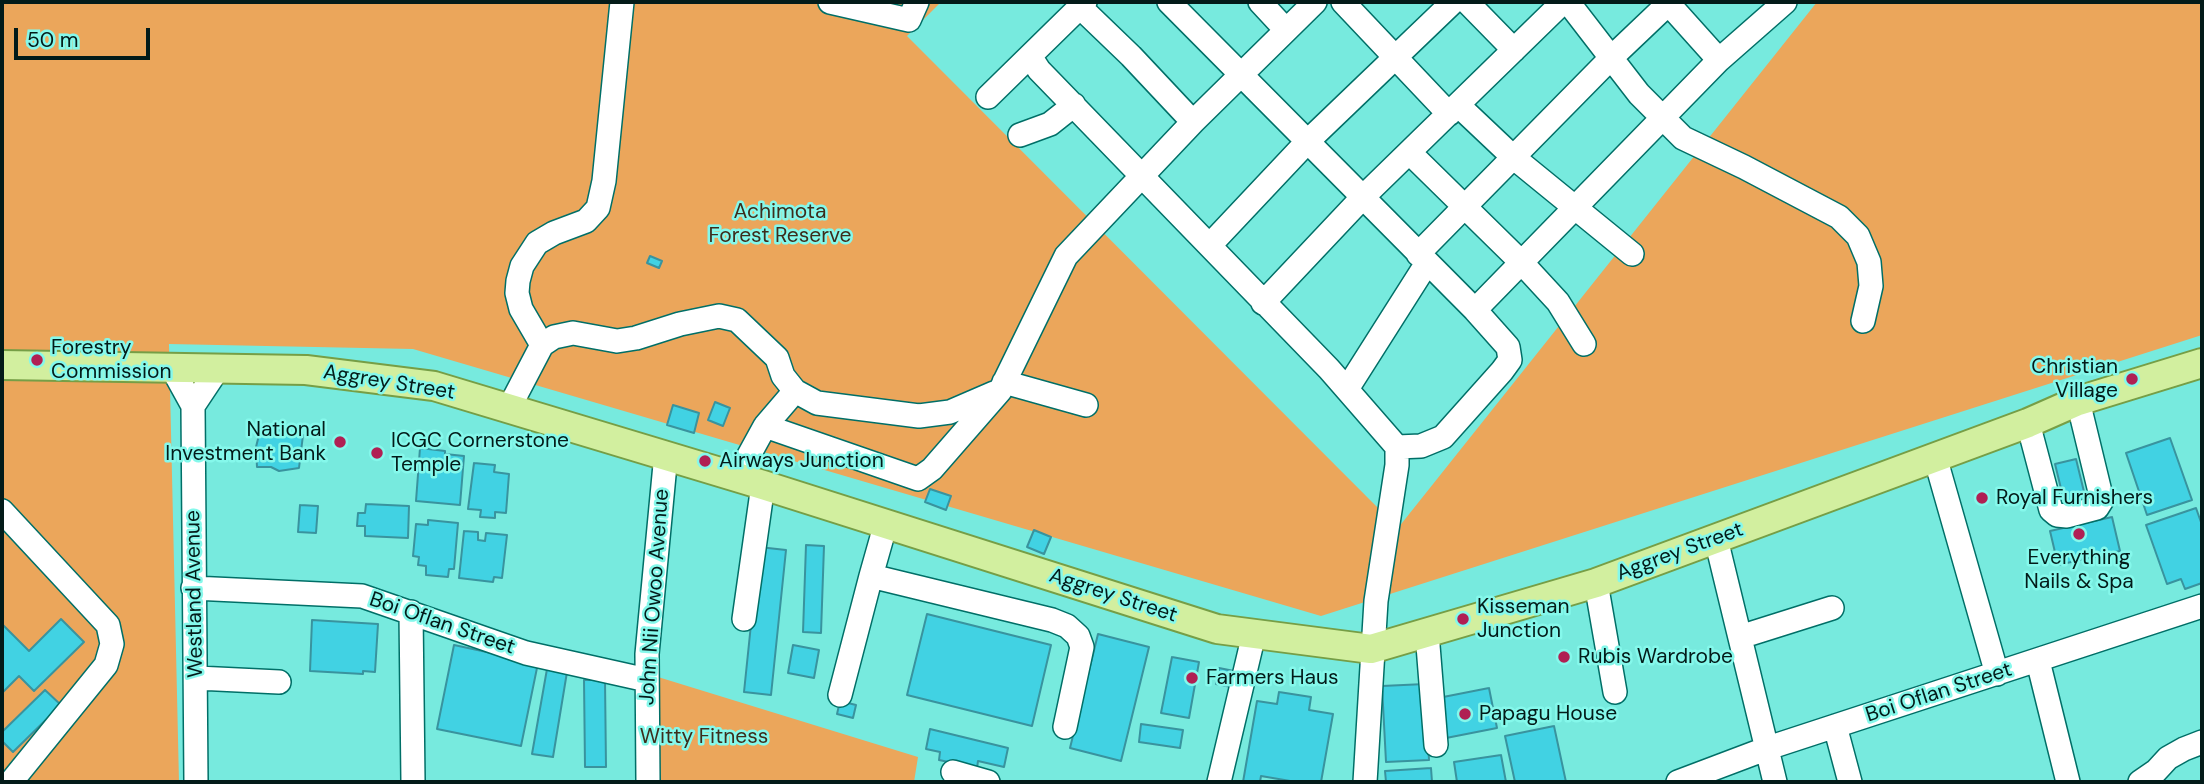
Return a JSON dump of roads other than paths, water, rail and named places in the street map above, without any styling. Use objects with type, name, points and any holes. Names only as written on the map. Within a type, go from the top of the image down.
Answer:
[{"type":"main road","name":"Aggrey Street","points":[[2,365],[306,370],[434,386],[666,454],[1217,629],[1371,649],[1596,583],[2028,423],[2078,401],[2202,363]]},
{"type":"street","points":[[542,345],[521,309],[517,293],[518,281],[522,266],[537,243],[554,233],[586,221],[598,208],[604,181],[622,2]]},
{"type":"street","points":[[830,2],[909,20],[917,2]]},
{"type":"street","points":[[1260,2],[1286,30]]},
{"type":"street","points":[[765,426],[918,479],[932,469],[1002,386],[1066,256],[1193,122],[1315,2]]},
{"type":"street","points":[[1343,2],[1396,58],[1453,109],[1632,254]]},
{"type":"street","points":[[1210,245],[1307,142],[1452,2]]},
{"type":"street","points":[[1467,2],[1514,50]]},
{"type":"street","points":[[1263,303],[1362,198],[1565,2],[1639,94],[1684,138],[1839,218],[1858,236],[1869,262],[1871,286],[1863,321]]},
{"type":"street","points":[[1347,389],[1422,258],[1463,208],[1669,2],[1719,60]]},
{"type":"street","points":[[1475,310],[1719,60],[1785,2]]},
{"type":"street","points":[[988,97],[1082,4],[1193,122]]},
{"type":"street","points":[[1183,6],[1242,74],[1475,310],[1508,347],[1510,360],[1443,437],[1421,446],[1397,447]]},
{"type":"street","points":[[1030,56],[1039,70],[1144,175],[1347,389],[1397,447],[1371,649],[1365,782]]},
{"type":"street","points":[[1020,135],[1050,124],[1074,105]]},
{"type":"street","points":[[1410,153],[1558,302],[1584,344]]},
{"type":"street","points":[[509,408],[542,345],[554,337],[573,333],[617,341],[719,316],[737,320],[776,358],[783,376],[795,391],[817,403],[919,416],[950,412],[1002,386],[1086,405]]},
{"type":"street","name":"Westland Avenue","points":[[172,368],[193,406],[196,782]]},
{"type":"street","points":[[193,406],[218,370]]},
{"type":"street","points":[[744,619],[750,481],[765,426],[795,391]]},
{"type":"street","points":[[2028,423],[2051,510],[2057,515],[2067,516],[2097,508],[2102,500],[2078,401]]},
{"type":"street","name":"John Nii Owoo Avenue","points":[[648,782],[647,680],[651,594],[666,454]]},
{"type":"street","points":[[1935,457],[1997,674]]},
{"type":"street","points":[[2,511],[108,625],[112,644],[106,665],[11,782]]},
{"type":"street","points":[[840,695],[886,523]]},
{"type":"street","points":[[1716,539],[1775,782]]},
{"type":"street","points":[[871,576],[1067,626],[1078,636],[1082,647],[1065,727]]},
{"type":"street","points":[[1596,583],[1615,692]]},
{"type":"street","name":"Boi Oflan Street","points":[[193,589],[362,596],[526,653],[647,680]]},
{"type":"street","name":"Boi Oflan Street","points":[[1678,782],[1768,748],[2202,606]]},
{"type":"street","points":[[1740,637],[1832,608]]},
{"type":"street","points":[[411,612],[413,782]]},
{"type":"street","points":[[1427,633],[1436,745]]},
{"type":"street","points":[[1219,782],[1254,634]]},
{"type":"street","points":[[2038,661],[2068,782]]},
{"type":"street","points":[[197,678],[279,682]]},
{"type":"street","points":[[1835,726],[1850,782]]},
{"type":"street","points":[[2140,782],[2168,758],[2184,748],[2202,742]]},
{"type":"street","points":[[953,772],[988,782]]},
{"type":"place","name":"Forestry Commission","points":[[37,360]]},
{"type":"place","name":"Christian Village","points":[[2132,379]]},
{"type":"place","name":"National Investment Bank","points":[[340,442]]},
{"type":"place","name":"ICGC Cornerstone Temple","points":[[377,453]]},
{"type":"place","name":"Airways Junction","points":[[705,461]]},
{"type":"place","name":"Royal Furnishers","points":[[1982,498]]},
{"type":"place","name":"Everything Nails & Spa","points":[[2079,534]]},
{"type":"place","name":"Kisseman Junction","points":[[1463,619]]},
{"type":"place","name":"Rubis Wardrobe","points":[[1564,657]]},
{"type":"place","name":"Farmers Haus","points":[[1192,678]]},
{"type":"place","name":"Papagu House","points":[[1465,714]]},
{"type":"park label","name":"Achimota Forest Reserve","points":[[780,224]]},
{"type":"park label","name":"Witty Fitness","points":[[704,737]]}]
